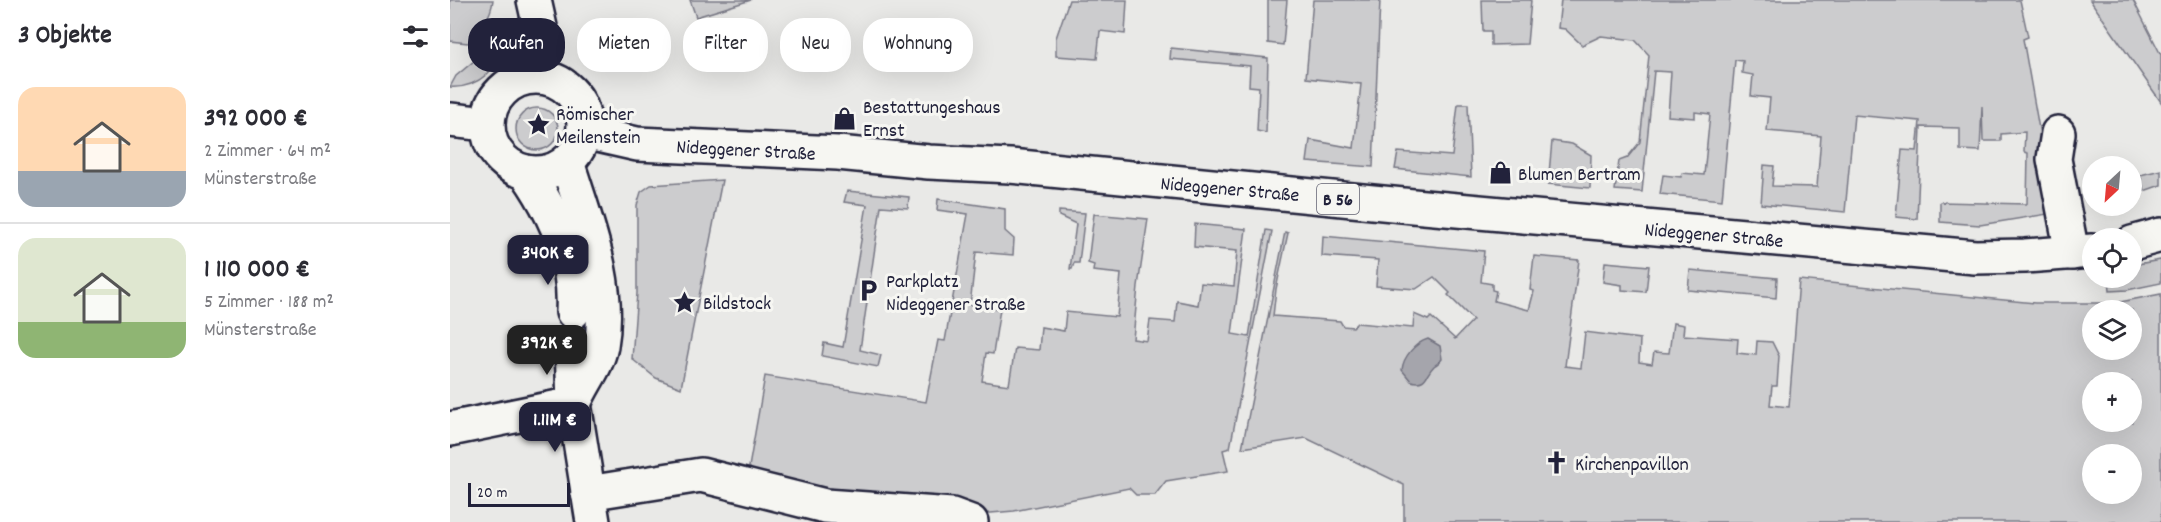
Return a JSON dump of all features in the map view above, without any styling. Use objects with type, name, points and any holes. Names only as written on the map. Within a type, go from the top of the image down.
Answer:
[{"type":"main road","points":[[534,0],[540,27],[540,76]]},
{"type":"main road","points":[[526,172],[550,171],[567,162],[580,145],[584,132],[584,116],[579,101],[569,88],[555,80],[540,76],[512,82],[500,92],[488,113],[487,124],[496,152],[504,161],[526,172],[541,193],[568,255],[573,274],[573,312]]},
{"type":"main road","points":[[450,120],[487,124]]},
{"type":"main road","name":"Nideggener Straße","points":[[584,132],[637,144],[838,153],[929,162],[1010,166],[1423,207],[1964,256],[2082,252]]},
{"type":"main road","points":[[2058,133],[2054,159],[2082,252]]},
{"type":"main road","points":[[567,162],[597,263],[602,289],[601,346],[574,405]]},
{"type":"main road","points":[[2142,240],[2161,235]]},
{"type":"main road","points":[[572,346],[574,405],[590,507],[701,475],[825,506],[952,515],[971,522]]},
{"type":"main road","points":[[450,429],[574,405]]},
{"type":"shaded area","points":[[450,0],[493,0],[487,18],[468,18],[468,43],[450,41]]},
{"type":"shaded area","points":[[690,0],[751,0],[696,17]]},
{"type":"shaded area","points":[[1069,0],[1127,0],[1125,34],[1100,31],[1097,59],[1056,56],[1056,38]]},
{"type":"shaded area","points":[[1268,0],[1287,0],[1283,45],[1268,43]]},
{"type":"shaded area","points":[[1313,0],[1380,0],[1373,167],[1307,162],[1310,140],[1354,148],[1361,84],[1306,78]]},
{"type":"shaded area","points":[[1482,0],[1531,0],[1527,44],[1491,45],[1491,31],[1483,31]]},
{"type":"shaded area","points":[[1561,0],[2020,0],[2028,37],[2023,39],[2054,213],[1980,225],[1940,222],[1940,202],[2027,204],[2028,153],[2024,152],[2025,132],[2001,134],[2001,141],[1983,141],[1982,106],[1980,151],[1960,150],[1960,128],[1921,127],[1917,219],[1896,217],[1902,150],[1917,151],[1920,121],[1854,115],[1845,212],[1761,204],[1764,165],[1774,166],[1772,186],[1817,187],[1821,136],[1767,131],[1770,98],[1751,96],[1753,75],[1742,73],[1743,61],[1735,60],[1722,200],[1660,194],[1663,175],[1681,177],[1682,173],[1704,175],[1710,114],[1695,112],[1695,118],[1668,116],[1671,72],[1654,71],[1642,192],[1615,190],[1619,161],[1627,158],[1640,142],[1649,55],[1635,40],[1601,36],[1582,45],[1565,29],[1558,28]]},
{"type":"shaded area","points":[[2090,0],[2133,0],[2161,55],[2161,102]]},
{"type":"shaded area","points":[[1171,48],[1268,58],[1266,133],[1257,131],[1259,87],[1249,86],[1250,66],[1170,59]]},
{"type":"shaded area","points":[[468,66],[468,72],[489,72],[470,84],[450,87],[456,76]]},
{"type":"shaded area","points":[[1458,104],[1468,104],[1471,177],[1395,169],[1398,152],[1452,156]]},
{"type":"shaded area","points":[[537,108],[545,109],[552,114],[557,121],[557,137],[552,144],[545,149],[537,150],[529,149],[522,144],[517,137],[516,129],[517,121],[522,114],[529,109]]},
{"type":"shaded area","points":[[1552,141],[1572,144],[1591,155],[1590,188],[1548,184]]},
{"type":"shaded area","points":[[2161,170],[2161,185],[2144,191],[2142,175]]},
{"type":"shaded area","points":[[722,180],[681,388],[656,378],[632,359],[637,293],[637,205],[641,192],[651,185]]},
{"type":"shaded area","points":[[847,191],[909,197],[908,208],[881,206],[860,350],[881,355],[878,367],[822,356],[824,343],[843,347],[867,205],[844,202]]},
{"type":"shaded area","points":[[938,199],[1005,209],[1005,231],[1014,239],[1013,255],[976,252],[970,305],[1000,309],[993,354],[986,353],[982,381],[1009,385],[1015,348],[1039,350],[1041,327],[1064,331],[1066,312],[1117,317],[1121,274],[1093,271],[1094,265],[1088,263],[1094,214],[1148,219],[1133,339],[1147,341],[1150,320],[1175,322],[1177,301],[1198,305],[1201,283],[1234,286],[1237,251],[1194,247],[1195,224],[1246,229],[1232,334],[1249,337],[1266,230],[1272,231],[1230,448],[1223,450],[1228,471],[1166,481],[1155,495],[1136,495],[1129,488],[1014,511],[979,514],[770,485],[749,467],[765,376],[926,402],[938,340],[945,341],[968,214],[937,210]]},
{"type":"shaded area","points":[[1059,211],[1085,213],[1079,263],[1074,263],[1072,269],[1070,269],[1076,224],[1059,216]]},
{"type":"shaded area","points":[[1285,232],[1288,233],[1276,289],[1273,316],[1340,321],[1343,326],[1353,327],[1357,323],[1413,328],[1414,314],[1428,320],[1431,317],[1455,339],[1473,320],[1434,277],[1416,289],[1376,286],[1378,260],[1322,256],[1323,236],[1484,251],[1481,282],[1492,284],[1492,290],[1496,291],[1494,301],[1529,310],[1534,291],[1530,290],[1534,256],[1579,260],[1565,366],[1581,368],[1585,332],[1640,339],[1639,362],[1652,364],[1654,352],[1669,353],[1673,323],[1684,325],[1683,335],[1738,339],[1737,353],[1756,355],[1757,341],[1772,342],[1779,356],[1777,386],[1772,386],[1770,405],[1789,407],[1799,280],[2035,303],[2082,303],[2082,360],[2142,360],[2142,300],[2130,300],[2161,294],[2161,522],[1404,522],[1404,485],[1306,438],[1242,448]]},
{"type":"shaded area","points":[[2161,260],[2161,283],[2142,287],[2142,263]]},
{"type":"shaded area","points":[[1605,262],[1649,266],[1646,292],[1622,290],[1622,285],[1603,282]]},
{"type":"shaded area","points":[[1690,270],[1777,278],[1776,298],[1688,290]]},
{"type":"shaded area","points":[[2110,288],[2137,288],[2127,290],[2110,291]]},
{"type":"shaded area","points":[[1428,339],[1440,346],[1442,359],[1423,380],[1411,381],[1402,370],[1405,360],[1414,347]]},
{"type":"place","name":"Bestattungeshaus Ernst","points":[[845,118]]},
{"type":"place","name":"Römischer Meilenstein","points":[[538,125]]},
{"type":"place","name":"Blumen Bertram","points":[[1500,173]]},
{"type":"place","name":"Parkplatz Nideggener Straße","points":[[868,291]]},
{"type":"place","name":"Bildstock","points":[[685,302]]},
{"type":"place","name":"Kirchenpavillon","points":[[1557,463]]}]
